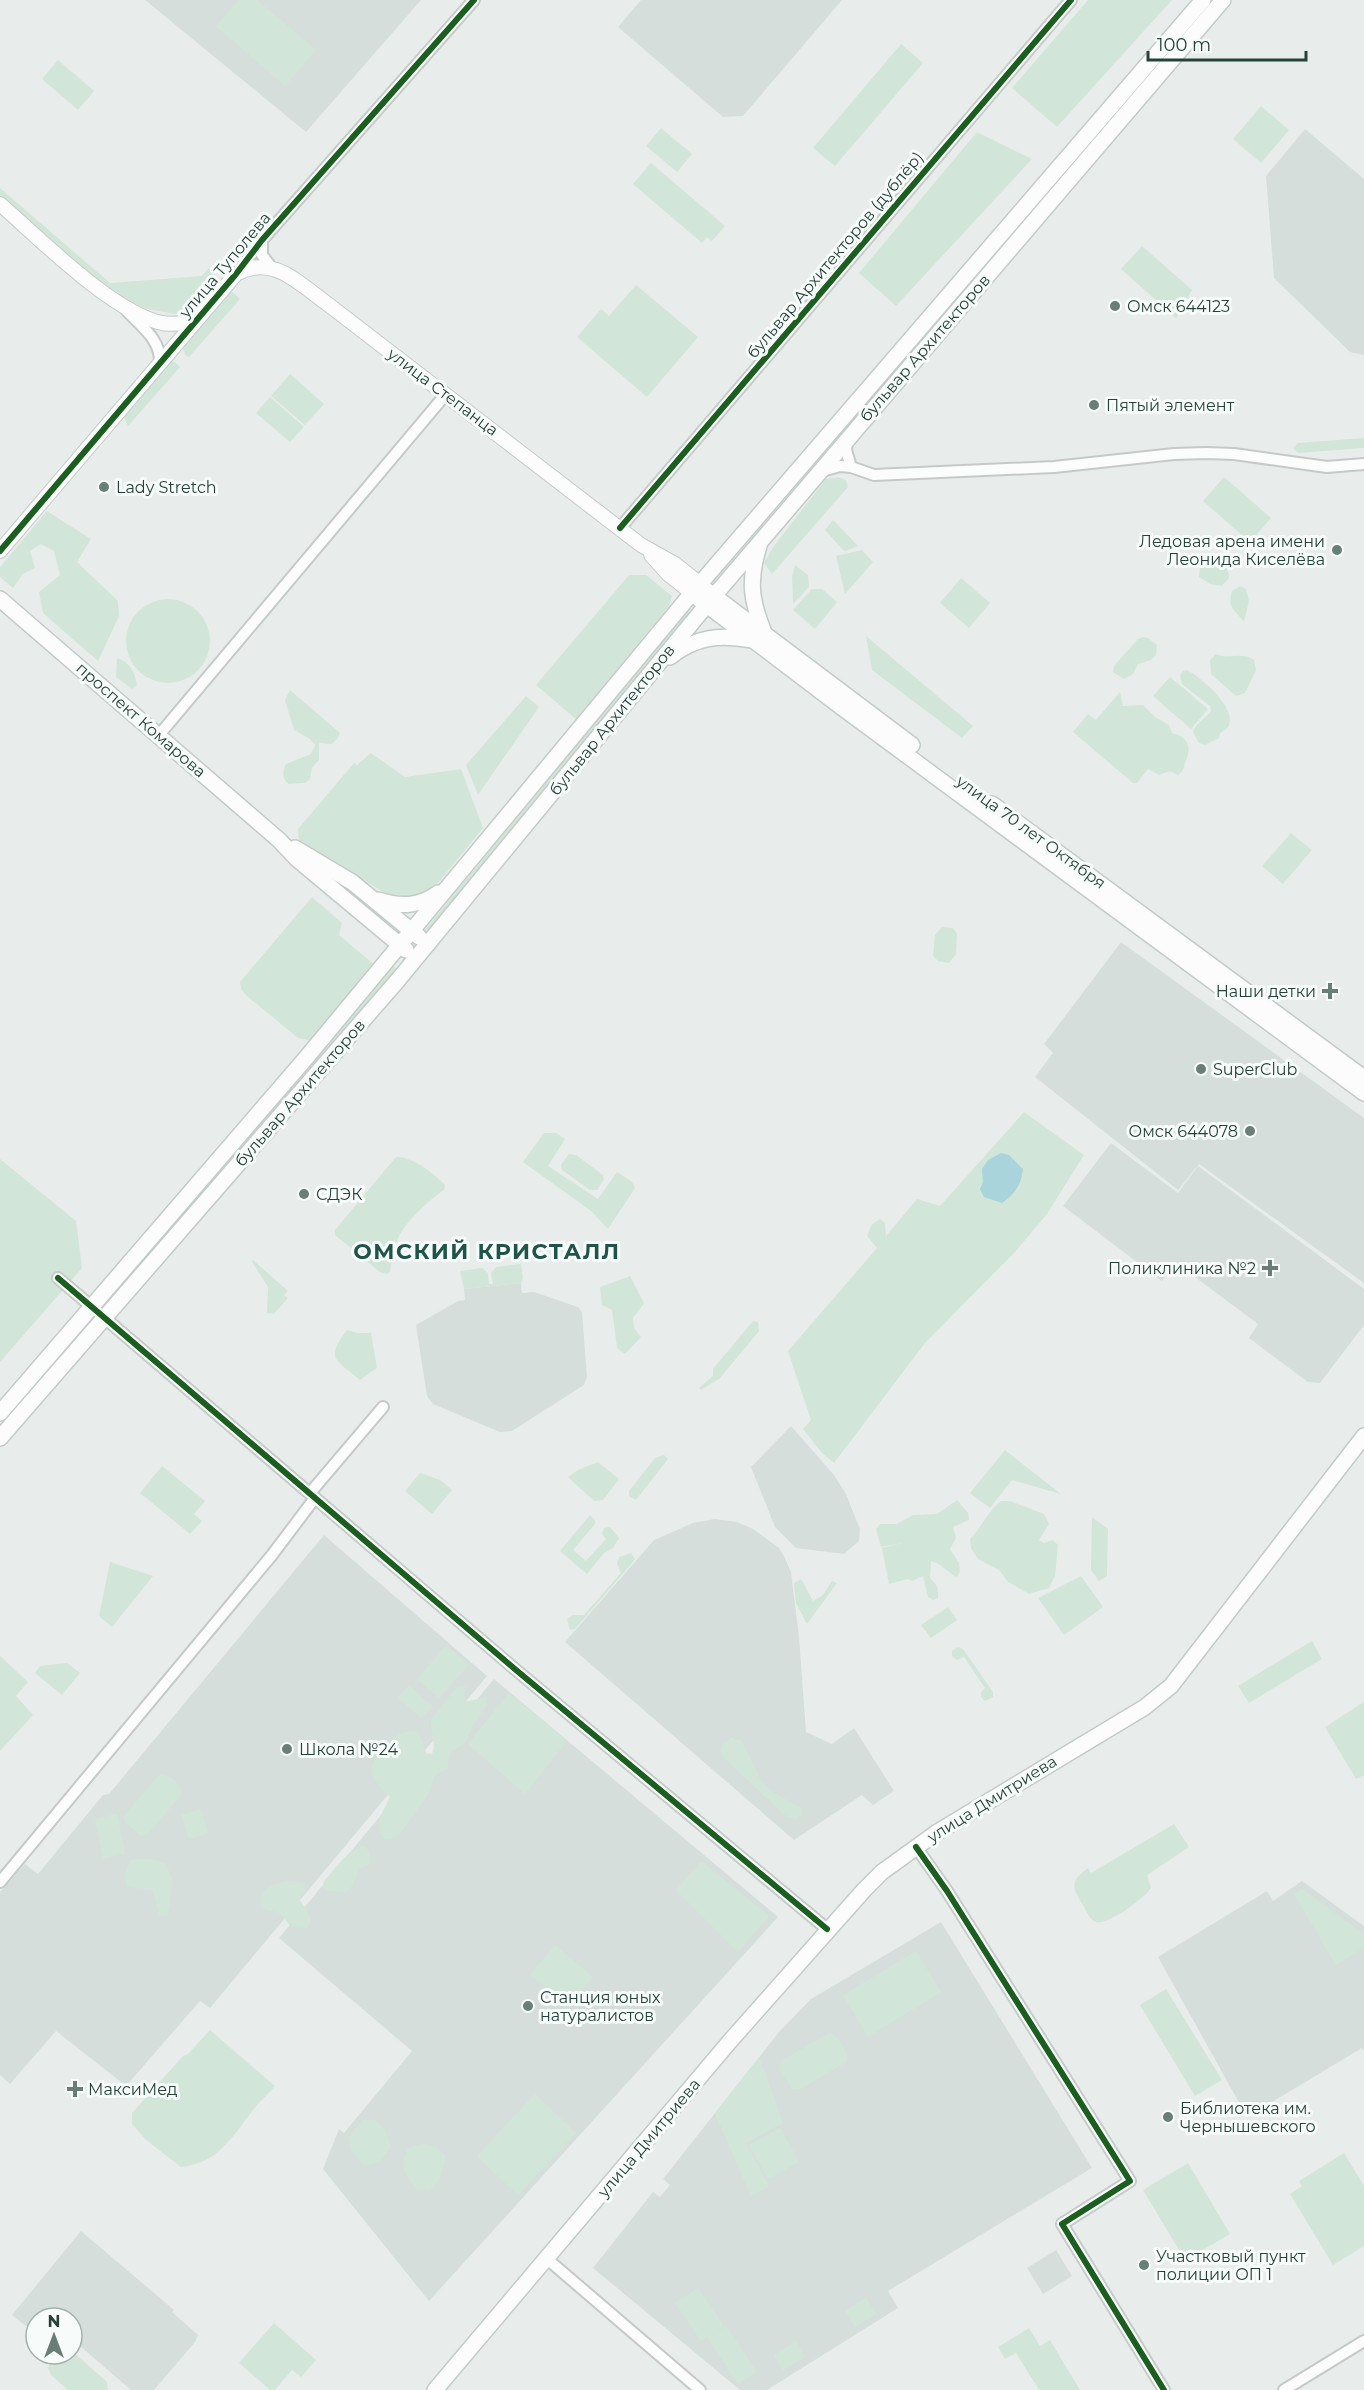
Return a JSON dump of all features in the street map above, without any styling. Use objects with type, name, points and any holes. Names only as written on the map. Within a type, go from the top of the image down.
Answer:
[{"type":"main road","name":"бульвар Архитекторов","points":[[0,1438],[98,1312],[306,1058],[696,589],[1203,0]]},
{"type":"main road","name":"бульвар Архитекторов","points":[[0,1413],[98,1312],[416,958],[710,600],[1223,0]]},
{"type":"main road","points":[[651,672],[692,643],[716,637],[759,638],[751,584],[753,564],[762,540]]},
{"type":"main road","name":"улица 70 лет Октября","points":[[696,589],[1364,1093]]},
{"type":"main road","name":"проспект Комарова","points":[[0,599],[159,735],[281,842],[297,859],[416,958]]},
{"type":"main road","name":"улица 70 лет Октября","points":[[759,638],[1364,1078]]},
{"type":"main road","name":"проспект Комарова","points":[[281,842],[343,876],[375,899],[428,944]]},
{"type":"main road","points":[[375,899],[397,905],[421,903],[428,901],[452,883]]},
{"type":"main road","name":"улица Дмитриева","points":[[435,2390],[827,1929],[882,1872],[916,1846],[1145,1707],[1171,1686],[1364,1436]]},
{"type":"street","name":"улица Туполева","points":[[0,551],[236,274],[262,240],[474,0]]},
{"type":"street","name":"бульвар Архитекторов (дублёр)","points":[[620,528],[1071,0]]},
{"type":"street","points":[[0,204],[122,306],[156,341],[160,351],[160,363]]},
{"type":"street","points":[[262,240],[262,255],[271,267]]},
{"type":"street","points":[[236,274],[252,267],[271,267]]},
{"type":"street","name":"улица Степанца","points":[[271,267],[279,270],[325,302],[642,545],[675,564],[696,589]]},
{"type":"street","points":[[122,306],[163,323],[178,324],[198,318]]},
{"type":"street","points":[[159,735],[446,394]]},
{"type":"street","points":[[847,440],[846,450],[852,468]]},
{"type":"street","points":[[819,472],[840,466],[874,475],[996,471],[1206,453],[1234,454],[1327,467],[1364,464]]},
{"type":"street","points":[[58,1278],[516,1670],[827,1929]]},
{"type":"street","points":[[0,1882],[264,1564],[313,1496],[383,1407]]},
{"type":"street","points":[[916,1846],[947,1891],[1130,2181],[1062,2224],[1164,2390]]},
{"type":"street","points":[[546,2258],[700,2390]]},
{"type":"street","points":[[1291,2388],[1364,2341]]},
{"type":"shaded area","points":[[145,0],[421,0],[306,132]]},
{"type":"shaded area","points":[[641,0],[842,0],[743,116],[723,117],[618,27]]},
{"type":"shaded area","points":[[1305,129],[1364,179],[1364,355],[1350,352],[1274,278],[1266,176]]},
{"type":"shaded area","points":[[1121,942],[1364,1118],[1364,1283],[1199,1164],[1178,1190],[1035,1077],[1053,1053],[1044,1044]]},
{"type":"shaded area","points":[[1111,1143],[1178,1193],[1198,1166],[1364,1289],[1364,1325],[1320,1383],[1308,1382],[1249,1338],[1258,1324],[1176,1263],[1162,1281],[1063,1206]]},
{"type":"shaded area","points":[[521,1283],[522,1293],[534,1292],[578,1307],[582,1312],[587,1377],[584,1385],[512,1431],[500,1432],[433,1404],[427,1396],[416,1325],[458,1301],[465,1300],[464,1289]]},
{"type":"shaded area","points":[[791,1426],[834,1475],[846,1494],[860,1529],[859,1541],[844,1554],[796,1548],[775,1527],[751,1467]]},
{"type":"shaded area","points":[[715,1519],[737,1522],[753,1529],[779,1548],[791,1572],[799,1637],[806,1732],[832,1744],[854,1728],[894,1791],[873,1805],[862,1795],[794,1840],[565,1642],[654,1540],[693,1523]]},
{"type":"shaded area","name":"Школа №24","points":[[324,1535],[487,1676],[210,2008],[200,2001],[126,2086],[56,2031],[10,2084],[0,2075],[0,1892],[25,1864],[38,1874],[103,1795],[109,1794]]},
{"type":"shaded area","name":"Станция юных натуралистов","points":[[494,1679],[778,1917],[429,2301],[323,2169],[339,2129],[344,2133],[412,2051],[279,1938]]},
{"type":"shaded area","points":[[1302,1881],[1364,1926],[1364,2051],[1362,2048],[1247,2117],[1158,1957],[1267,1891],[1273,1901]]},
{"type":"shaded area","points":[[941,1922],[1092,2168],[888,2291],[898,2308],[767,2390],[740,2390],[593,2268],[653,2192],[660,2197],[670,2185],[663,2179],[779,2032],[811,1999]]},
{"type":"shaded area","points":[[81,2231],[174,2310],[172,2312],[198,2335],[195,2342],[154,2390],[131,2390],[84,2349],[84,2306],[24,2306],[24,2324],[12,2315]]},
{"type":"shaded area","points":[[1056,2250],[1072,2276],[1043,2294],[1027,2268]]},
{"type":"green space","points":[[239,0],[257,0],[316,50],[285,86],[216,26]]},
{"type":"green space","points":[[1088,0],[1172,0],[1057,127],[1012,88]]},
{"type":"green space","points":[[901,44],[923,63],[835,166],[813,148]]},
{"type":"green space","points":[[58,60],[94,91],[78,110],[42,79]]},
{"type":"green space","points":[[1261,106],[1289,130],[1261,163],[1233,139]]},
{"type":"green space","points":[[661,128],[692,154],[677,172],[646,146]]},
{"type":"green space","points":[[977,132],[1032,159],[896,306],[859,273]]},
{"type":"green space","points":[[651,163],[725,226],[712,241],[707,237],[702,243],[633,184]]},
{"type":"green space","points":[[0,188],[110,283],[202,276],[209,268],[216,280],[196,305],[187,311],[175,314],[147,309],[127,301],[106,288],[0,197]]},
{"type":"green space","points":[[1142,246],[1192,290],[1176,318],[1121,269]]},
{"type":"green space","points":[[636,285],[698,337],[647,397],[577,337],[601,309],[609,316]]},
{"type":"green space","points":[[231,291],[240,299],[189,357],[185,355],[183,348]]},
{"type":"green space","points":[[172,360],[180,367],[128,426],[124,417],[128,411]]},
{"type":"green space","points":[[290,374],[324,404],[305,425],[271,396]]},
{"type":"green space","points":[[270,397],[304,427],[290,442],[256,413]]},
{"type":"green space","points":[[1364,438],[1364,448],[1298,453],[1293,448],[1298,443]]},
{"type":"green space","points":[[838,477],[846,480],[848,487],[772,574],[764,563],[774,546],[826,479]]},
{"type":"green space","points":[[1224,477],[1271,518],[1250,542],[1203,501]]},
{"type":"green space","points":[[47,511],[91,539],[77,562],[118,601],[119,616],[98,661],[43,613],[39,592],[60,575],[54,551],[41,544],[30,551],[35,568],[23,574],[13,588],[0,577],[0,567]]},
{"type":"green space","points":[[833,520],[858,546],[843,550],[825,530]]},
{"type":"green space","points":[[862,550],[873,562],[845,594],[836,556]]},
{"type":"green space","points":[[1212,557],[1228,570],[1229,578],[1222,586],[1210,584],[1199,577],[1202,564]]},
{"type":"green space","points":[[795,565],[808,575],[809,587],[793,604],[792,577]]},
{"type":"green space","points":[[629,575],[646,575],[672,596],[669,606],[576,719],[536,685]]},
{"type":"green space","points":[[961,578],[990,603],[969,628],[940,603]]},
{"type":"green space","points":[[1240,586],[1246,589],[1249,601],[1244,622],[1232,608],[1230,601],[1232,591]]},
{"type":"green space","points":[[812,589],[822,589],[837,602],[815,629],[793,610]]},
{"type":"green space","points":[[168,599],[184,602],[198,611],[207,625],[210,641],[207,657],[198,671],[184,680],[168,683],[152,680],[138,671],[129,657],[126,641],[129,625],[138,611],[152,602]]},
{"type":"green space","points":[[687,611],[689,613],[426,935],[423,932]]},
{"type":"green space","points":[[866,636],[973,726],[962,738],[872,670]]},
{"type":"green space","points":[[1143,637],[1157,645],[1156,655],[1151,660],[1138,664],[1133,674],[1124,679],[1113,672],[1114,666],[1138,639]]},
{"type":"green space","points":[[1216,654],[1245,656],[1254,660],[1256,670],[1245,693],[1236,696],[1211,674],[1210,660]]},
{"type":"green space","points":[[117,658],[126,662],[133,672],[137,685],[132,689],[116,677]]},
{"type":"green space","points":[[1187,670],[1213,690],[1227,709],[1230,719],[1228,727],[1220,733],[1219,738],[1205,745],[1199,743],[1193,732],[1211,711],[1210,706],[1182,684],[1180,675]]},
{"type":"green space","points":[[1170,677],[1208,709],[1191,729],[1153,696]]},
{"type":"green space","points":[[290,690],[340,733],[332,744],[319,743],[319,760],[312,768],[310,779],[305,783],[288,784],[283,775],[286,764],[311,754],[315,745],[310,739],[294,730],[285,700]]},
{"type":"green space","points":[[1120,692],[1123,706],[1143,705],[1155,717],[1169,725],[1172,733],[1182,737],[1188,744],[1183,770],[1178,775],[1170,771],[1159,775],[1148,769],[1137,783],[1133,783],[1073,732],[1088,714],[1096,720]]},
{"type":"green space","points":[[526,696],[539,707],[478,795],[466,765]]},
{"type":"green space","points":[[371,753],[405,777],[461,769],[483,828],[428,892],[408,898],[390,896],[299,841],[298,829],[354,763],[357,765]]},
{"type":"green space","points":[[1291,833],[1312,850],[1283,884],[1262,866]]},
{"type":"green space","points":[[312,897],[342,923],[339,935],[377,967],[317,1037],[308,1040],[298,1038],[247,996],[241,989],[240,982]]},
{"type":"green space","points":[[942,927],[953,928],[957,934],[956,954],[949,963],[938,961],[933,956],[935,935]]},
{"type":"green space","points":[[393,966],[398,970],[198,1202],[194,1199]]},
{"type":"green space","points":[[1024,1112],[1084,1155],[1047,1214],[1015,1252],[925,1343],[834,1463],[821,1452],[803,1429],[811,1420],[788,1351],[877,1248],[867,1236],[872,1224],[880,1219],[885,1223],[886,1236],[917,1199],[940,1206]]},
{"type":"green space","points":[[544,1133],[556,1133],[565,1139],[548,1166],[598,1199],[617,1172],[632,1182],[635,1188],[608,1229],[591,1211],[523,1162]]},
{"type":"green space","points":[[569,1154],[576,1155],[603,1175],[604,1179],[597,1190],[590,1190],[562,1170],[561,1165]]},
{"type":"green space","points":[[396,1157],[423,1166],[445,1185],[445,1189],[408,1222],[394,1248],[390,1272],[386,1274],[380,1272],[335,1235],[335,1230]]},
{"type":"green space","points":[[0,1159],[76,1221],[82,1268],[0,1362]]},
{"type":"green space","points":[[253,1260],[288,1291],[284,1295],[288,1298],[274,1314],[267,1313],[268,1287],[252,1262]]},
{"type":"green space","points":[[521,1264],[523,1278],[521,1283],[464,1289],[460,1271],[482,1268],[488,1273],[489,1284],[493,1284],[491,1273],[496,1267]]},
{"type":"green space","points":[[630,1276],[644,1303],[633,1318],[634,1328],[641,1337],[625,1354],[617,1348],[612,1310],[602,1305],[600,1287]]},
{"type":"green space","points":[[753,1321],[758,1322],[759,1331],[720,1378],[701,1390],[699,1388],[713,1376],[713,1369]]},
{"type":"green space","points":[[347,1330],[371,1333],[377,1368],[360,1380],[336,1358],[336,1347]]},
{"type":"green space","points":[[1005,1450],[1061,1494],[1012,1480],[990,1508],[970,1493]]},
{"type":"green space","points":[[664,1455],[668,1459],[636,1500],[629,1496],[629,1491],[655,1458]]},
{"type":"green space","points":[[598,1462],[619,1479],[603,1500],[594,1501],[568,1477]]},
{"type":"green space","points":[[162,1466],[205,1501],[194,1514],[202,1521],[190,1534],[140,1493]]},
{"type":"green space","points":[[420,1473],[440,1480],[452,1490],[432,1514],[405,1491]]},
{"type":"green space","points":[[957,1500],[968,1513],[969,1520],[953,1527],[956,1538],[950,1549],[959,1563],[960,1572],[957,1577],[931,1561],[930,1578],[938,1592],[938,1598],[933,1600],[928,1597],[923,1576],[912,1581],[908,1579],[889,1584],[882,1548],[902,1543],[881,1547],[876,1529],[880,1524],[897,1524],[913,1515],[937,1514]]},
{"type":"green space","points":[[1001,1501],[1010,1501],[1044,1514],[1049,1524],[1039,1540],[1044,1543],[1053,1540],[1058,1545],[1055,1576],[1049,1588],[1029,1594],[1008,1582],[999,1570],[978,1559],[971,1548],[970,1539]]},
{"type":"green space","points":[[590,1515],[595,1520],[595,1524],[573,1550],[586,1561],[606,1539],[602,1534],[604,1528],[610,1527],[619,1538],[613,1548],[604,1553],[587,1574],[560,1551]]},
{"type":"green space","points":[[1092,1517],[1108,1529],[1107,1576],[1099,1581],[1091,1570]]},
{"type":"green space","points":[[631,1553],[635,1559],[633,1562],[575,1629],[570,1630],[567,1619],[573,1615],[584,1615],[621,1573],[617,1564],[619,1557]]},
{"type":"green space","points":[[110,1562],[153,1576],[112,1627],[99,1616]]},
{"type":"green space","points":[[1081,1576],[1103,1607],[1064,1635],[1038,1598]]},
{"type":"green space","points":[[801,1579],[813,1601],[823,1595],[832,1581],[837,1583],[807,1624],[796,1603],[794,1583]]},
{"type":"green space","points":[[948,1607],[957,1620],[931,1638],[921,1625]]},
{"type":"green space","points":[[1312,1641],[1322,1659],[1249,1703],[1238,1686]]},
{"type":"green space","points":[[446,1645],[469,1665],[439,1698],[417,1679]]},
{"type":"green space","points":[[958,1647],[963,1649],[993,1692],[993,1697],[985,1701],[981,1697],[981,1692],[985,1688],[964,1657],[957,1660],[952,1656],[952,1651]]},
{"type":"green space","points":[[0,1656],[28,1682],[16,1696],[33,1715],[0,1751]]},
{"type":"green space","points":[[67,1663],[80,1673],[62,1695],[35,1673],[40,1666]]},
{"type":"green space","points":[[409,1685],[432,1706],[422,1719],[398,1698]]},
{"type":"green space","points":[[465,1685],[464,1702],[486,1697],[487,1705],[473,1725],[465,1743],[450,1752],[447,1770],[434,1777],[429,1793],[399,1835],[385,1839],[380,1833],[379,1819],[390,1797],[373,1778],[371,1770],[376,1758],[391,1741],[407,1732],[419,1733],[426,1753],[432,1754],[434,1746],[431,1720],[456,1688]]},
{"type":"green space","points":[[509,1693],[567,1741],[525,1794],[468,1744]]},
{"type":"green space","points":[[1364,1702],[1364,1776],[1356,1779],[1325,1727]]},
{"type":"green space","points":[[731,1738],[742,1741],[761,1781],[774,1793],[801,1808],[802,1814],[795,1819],[787,1817],[724,1758],[721,1751],[722,1745]]},
{"type":"green space","points":[[160,1774],[174,1781],[180,1787],[182,1794],[148,1834],[141,1836],[125,1822],[124,1816]]},
{"type":"green space","points":[[201,1809],[208,1833],[189,1839],[181,1815]]},
{"type":"green space","points":[[117,1814],[125,1854],[103,1858],[95,1819]]},
{"type":"green space","points":[[1174,1824],[1189,1847],[1147,1875],[1151,1888],[1134,1904],[1108,1920],[1096,1922],[1092,1920],[1075,1890],[1077,1877],[1088,1868],[1091,1873]]},
{"type":"green space","points":[[365,1846],[370,1853],[370,1864],[359,1869],[353,1885],[345,1893],[325,1890],[324,1881],[338,1865],[353,1851]]},
{"type":"green space","points":[[152,1859],[166,1864],[172,1878],[168,1916],[159,1915],[153,1890],[127,1887],[125,1874],[130,1861]]},
{"type":"green space","points":[[701,1861],[769,1916],[738,1952],[676,1890]]},
{"type":"green space","points":[[290,1881],[305,1883],[306,1890],[299,1899],[309,1916],[308,1928],[291,1927],[280,1913],[261,1908],[262,1895],[268,1888]]},
{"type":"green space","points":[[1302,1889],[1364,1934],[1364,1948],[1336,1965],[1294,1894]]},
{"type":"green space","points":[[555,1945],[593,1977],[568,2006],[530,1975]]},
{"type":"green space","points":[[916,1951],[941,1992],[868,2037],[843,1995]]},
{"type":"green space","points":[[1166,1989],[1222,2080],[1195,2096],[1140,2005]]},
{"type":"green space","points":[[210,2030],[275,2086],[217,2153],[207,2160],[181,2167],[146,2140],[132,2124],[132,2113],[183,2056],[188,2054]]},
{"type":"green space","points":[[829,2033],[836,2037],[842,2045],[847,2058],[846,2062],[801,2089],[792,2089],[780,2070],[781,2061]]},
{"type":"green space","points":[[759,2057],[783,2123],[746,2143],[769,2186],[751,2196],[715,2113]]},
{"type":"green space","points":[[535,2094],[576,2133],[518,2195],[477,2156]]},
{"type":"green space","points":[[362,2120],[375,2120],[385,2129],[391,2147],[378,2163],[365,2166],[352,2152],[349,2137]]},
{"type":"green space","points":[[780,2128],[799,2162],[768,2179],[749,2145]]},
{"type":"green space","points":[[424,2144],[436,2147],[445,2155],[441,2174],[430,2190],[417,2189],[406,2175],[403,2166],[408,2148]]},
{"type":"green space","points":[[1344,2153],[1364,2186],[1364,2246],[1333,2265],[1290,2194],[1302,2186],[1299,2181]]},
{"type":"green space","points":[[1188,2163],[1230,2234],[1185,2260],[1143,2190]]},
{"type":"green space","points":[[698,2288],[724,2326],[710,2336],[726,2326],[757,2372],[738,2384],[707,2337],[701,2341],[675,2303]]},
{"type":"green space","points":[[866,2298],[876,2314],[855,2327],[845,2311]]},
{"type":"green space","points":[[274,2323],[316,2360],[301,2377],[292,2370],[275,2390],[270,2390],[239,2363]]},
{"type":"green space","points":[[1029,2328],[1040,2346],[1050,2340],[1080,2390],[1039,2390],[1016,2353],[1005,2359],[998,2347]]},
{"type":"green space","points":[[796,2341],[805,2357],[783,2370],[774,2355]]},
{"type":"green space","points":[[84,2362],[107,2382],[108,2390],[68,2390],[51,2375],[49,2366],[84,2366]]},
{"type":"water","points":[[1001,1153],[1009,1155],[1023,1169],[1017,1189],[1002,1203],[984,1197],[980,1189],[983,1182],[982,1169],[988,1160]]},
{"type":"cycle path","points":[[0,551],[236,274],[262,240],[474,0]]},
{"type":"cycle path","points":[[620,528],[1071,0]]},
{"type":"cycle path","points":[[58,1278],[516,1670],[827,1929]]},
{"type":"cycle path","points":[[916,1847],[947,1891],[1130,2181],[1062,2224],[1164,2390]]},
{"type":"place","name":"Омск 644123","points":[[1115,306]]},
{"type":"place","name":"Пятый элемент","points":[[1094,405]]},
{"type":"place","name":"Lady Stretch","points":[[104,487]]},
{"type":"place","name":"Ледовая арена имени Леонида Киселёва","points":[[1337,550]]},
{"type":"place","name":"Наши детки","points":[[1330,991]]},
{"type":"place","name":"SuperClub","points":[[1201,1069]]},
{"type":"place","name":"Омск 644078","points":[[1250,1131]]},
{"type":"place","name":"СДЭК","points":[[304,1194]]},
{"type":"place","name":"Поликлиника №2","points":[[1270,1268]]},
{"type":"place","name":"Школа №24","points":[[287,1749]]},
{"type":"place","name":"Станция юных натуралистов","points":[[528,2006]]},
{"type":"place","name":"МаксиМед","points":[[75,2089]]},
{"type":"place","name":"Библиотека им. Чернышевского","points":[[1168,2117]]},
{"type":"place","name":"Участковый пункт полиции ОП 1","points":[[1144,2265]]},
{"type":"district","name":"ОМСКИЙ КРИСТАЛЛ","points":[[487,1251]]}]
